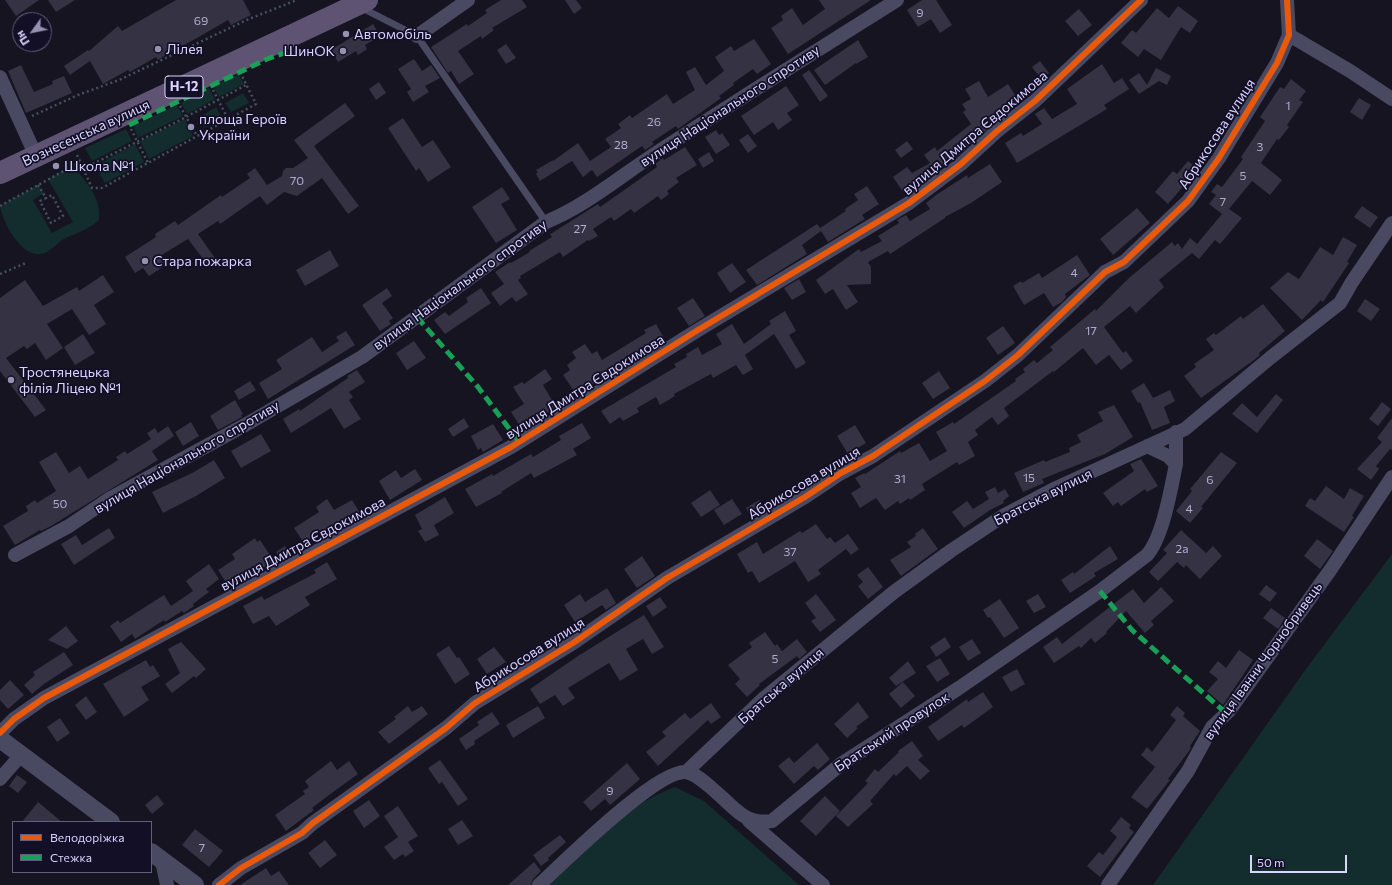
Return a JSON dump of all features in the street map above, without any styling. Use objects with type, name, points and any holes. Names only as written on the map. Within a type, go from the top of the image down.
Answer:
[{"type":"main road","name":"Вознесенська вулиця","points":[[0,173],[363,3]]},
{"type":"street","points":[[417,36],[468,0]]},
{"type":"street","name":"вулиця Національного спротиву","points":[[15,555],[69,526],[109,499],[245,425],[362,356],[546,222],[562,215],[593,196],[638,165],[897,0]]},
{"type":"street","name":"вулиця Дмитра Євдокимова","points":[[0,733],[14,719],[44,698],[511,447],[698,330],[909,203],[961,164],[997,131],[1035,101],[1141,0]]},
{"type":"street","name":"Абрикосова вулиця","points":[[219,885],[242,868],[302,833],[313,823],[446,728],[475,703],[574,644],[667,578],[804,497],[841,473],[873,456],[996,372],[1018,355],[1105,272],[1124,262],[1188,201],[1219,158],[1273,70],[1289,35],[1287,0]]},
{"type":"street","points":[[1289,35],[1350,71],[1392,99]]},
{"type":"street","points":[[0,77],[36,156]]},
{"type":"street","name":"Братська вулиця","points":[[686,772],[763,699],[894,592],[952,550],[1003,516],[1043,495],[1185,429],[1270,358],[1340,303],[1352,282],[1392,223]]},
{"type":"street","name":"Братський провулок","points":[[749,821],[762,823],[772,821],[841,764],[959,688],[1100,591],[1147,555],[1152,549],[1160,528],[1176,464],[1176,432]]},
{"type":"street","points":[[1147,446],[1168,456],[1176,464]]},
{"type":"street","name":"вулиця Іванни Чорнобривець","points":[[1108,885],[1188,771],[1212,727],[1228,711],[1326,576],[1392,477]]},
{"type":"street","points":[[0,739],[110,821]]},
{"type":"street","points":[[0,779],[22,754]]},
{"type":"street","points":[[540,885],[641,795],[666,777],[686,772],[701,779],[823,885]]},
{"type":"street","points":[[157,856],[167,885]]},
{"type":"street","points":[[157,856],[195,885]]},
{"type":"lane","points":[[363,3],[417,36],[546,222]]},
{"type":"path","points":[[31,116],[78,95],[119,80],[249,19],[297,0]]},
{"type":"path","points":[[71,140],[92,188],[102,188],[256,104],[240,72]]},
{"type":"path","points":[[83,166],[91,165],[246,85]]},
{"type":"path","points":[[211,86],[228,119]]},
{"type":"path","points":[[178,102],[197,136]]},
{"type":"path","points":[[129,125],[148,163]]},
{"type":"path","points":[[0,206],[80,162]]},
{"type":"path","points":[[38,185],[46,198]]},
{"type":"path","points":[[52,195],[63,216],[52,223],[40,201],[46,198],[52,195]]},
{"type":"path","points":[[0,274],[26,263]]},
{"type":"green space","points":[[238,74],[244,84],[219,97],[213,86]]},
{"type":"green space","points":[[209,88],[215,99],[187,114],[181,103]]},
{"type":"green space","points":[[243,93],[249,103],[231,112],[225,103]]},
{"type":"green space","points":[[177,105],[183,116],[138,138],[133,126]]},
{"type":"green space","points":[[216,107],[222,118],[204,127],[198,118]]},
{"type":"green space","points":[[185,119],[193,136],[149,159],[140,141]]},
{"type":"green space","points":[[126,129],[132,141],[92,161],[85,148]]},
{"type":"green space","points":[[135,144],[144,162],[105,183],[95,166]]},
{"type":"green space","points":[[73,166],[88,184],[96,197],[99,220],[86,229],[64,239],[44,253],[34,253],[27,250],[14,238],[5,221],[0,206],[38,185],[44,193],[33,200],[52,233],[73,222],[48,179]]},
{"type":"green space","points":[[1392,554],[1392,885],[1153,885],[1306,669]]},
{"type":"green space","points":[[675,787],[704,801],[799,885],[550,885],[592,842],[623,816],[639,805]]},
{"type":"building","points":[[5,0],[39,0],[22,12],[13,12]]},
{"type":"building","points":[[48,0],[75,0],[56,12]]},
{"type":"building","points":[[176,0],[243,0],[251,15],[231,25],[228,20],[182,46],[181,45],[158,60],[156,57],[130,72],[128,70],[103,84],[90,61],[70,75],[64,66],[88,50],[89,51],[118,26],[122,31]]},
{"type":"building","points":[[501,0],[522,0],[527,7],[492,28],[494,30],[482,39],[481,36],[458,51],[474,74],[459,84],[451,71],[448,73],[431,47],[467,24],[468,26],[487,13],[485,10]]},
{"type":"building","points":[[565,0],[576,0],[582,8],[574,14]]},
{"type":"building","points":[[819,0],[871,0],[788,54],[771,28],[783,20],[781,16],[792,8],[803,25],[825,9]]},
{"type":"building","points":[[922,0],[936,0],[952,25],[940,33],[931,19],[918,27],[907,10]]},
{"type":"building","points":[[1178,6],[1198,21],[1190,33],[1181,27],[1161,60],[1144,49],[1138,57],[1121,43],[1132,30],[1136,33],[1157,8],[1169,18]]},
{"type":"building","points":[[1079,9],[1092,25],[1078,36],[1065,21]]},
{"type":"building","points":[[373,24],[380,36],[365,45],[367,49],[358,55],[356,51],[338,62],[331,50]]},
{"type":"building","points":[[754,39],[771,64],[757,74],[753,69],[733,83],[734,85],[719,96],[721,98],[678,129],[676,126],[652,142],[654,144],[645,150],[642,146],[597,177],[592,170],[583,177],[572,161],[540,181],[536,174],[538,172],[536,170],[553,161],[578,143],[590,161],[611,147],[605,139],[621,128],[618,124],[630,115],[632,118],[667,94],[673,104],[695,90],[686,72],[695,67],[706,85],[724,71],[715,57],[731,46],[734,51]]},
{"type":"building","points":[[858,40],[868,57],[856,63],[825,85],[814,70]]},
{"type":"building","points":[[506,44],[516,58],[506,64],[497,50]]},
{"type":"building","points":[[414,59],[422,71],[431,65],[440,78],[425,86],[429,92],[413,102],[407,92],[411,89],[398,69]]},
{"type":"building","points":[[1040,61],[1049,73],[1041,79],[1032,67]]},
{"type":"building","points":[[1102,64],[1114,83],[1122,78],[1129,89],[1104,105],[1107,109],[1017,163],[1005,143],[1021,133],[1023,136],[1042,124],[1035,114],[1044,108],[1052,119],[1077,104],[1067,89]]},
{"type":"building","points":[[21,65],[34,92],[53,84],[52,81],[64,76],[72,93],[26,113],[8,71]]},
{"type":"building","points":[[1156,68],[1171,76],[1167,85],[1159,81],[1139,94],[1129,80],[1139,73],[1147,85]]},
{"type":"building","points":[[809,70],[828,96],[820,102],[802,75]]},
{"type":"building","points":[[1291,79],[1306,91],[1299,100],[1303,102],[1287,125],[1289,127],[1279,140],[1277,139],[1261,163],[1282,180],[1270,195],[1252,181],[1229,209],[1242,218],[1220,244],[1215,240],[1199,259],[1192,253],[1159,280],[1164,287],[1136,313],[1130,306],[1104,327],[1123,353],[1126,351],[1133,361],[1121,370],[1109,355],[1096,365],[1083,348],[1054,372],[1053,371],[1004,408],[1009,416],[998,425],[992,417],[975,430],[978,435],[968,442],[975,456],[959,465],[957,462],[922,484],[925,490],[910,500],[909,498],[900,504],[898,501],[885,510],[876,498],[860,508],[851,493],[861,487],[855,478],[864,473],[865,474],[900,451],[901,453],[919,443],[930,461],[947,451],[936,432],[953,422],[954,424],[1016,381],[1015,379],[1025,372],[1023,369],[1034,360],[1037,363],[1053,350],[1050,347],[1095,309],[1096,311],[1129,278],[1172,242],[1175,246],[1178,243],[1182,249],[1190,238],[1197,244],[1222,214],[1209,204],[1216,195],[1211,192],[1217,184],[1222,187],[1243,159],[1241,157],[1265,121],[1260,117],[1280,87],[1284,89]]},
{"type":"building","points":[[979,81],[988,97],[1008,84],[1019,101],[997,115],[1000,118],[959,155],[927,178],[903,192],[893,177],[907,167],[912,173],[930,163],[924,155],[935,147],[937,151],[971,124],[963,112],[966,110],[962,104],[971,99],[965,89]]},
{"type":"building","points":[[379,82],[386,93],[376,100],[369,89]]},
{"type":"building","points":[[786,86],[799,105],[787,113],[792,120],[778,130],[773,122],[754,135],[741,116]]},
{"type":"building","points":[[1359,98],[1371,105],[1362,120],[1350,112]]},
{"type":"building","points":[[345,103],[355,116],[314,146],[359,206],[348,214],[322,178],[297,196],[284,192],[267,205],[260,196],[220,224],[218,221],[198,234],[215,258],[207,264],[188,239],[160,256],[166,265],[149,276],[143,268],[135,273],[125,257],[156,237],[155,234],[175,221],[178,225],[221,195],[222,197],[250,178],[247,174],[255,168],[267,185],[282,176],[283,171],[286,168],[293,168],[308,158],[294,140]]},
{"type":"building","points":[[403,118],[422,147],[433,140],[451,167],[428,182],[419,168],[416,171],[388,128]]},
{"type":"building","points":[[716,130],[719,135],[722,133],[730,145],[716,154],[705,137]]},
{"type":"building","points":[[748,134],[757,146],[748,153],[739,140]]},
{"type":"building","points":[[907,141],[913,149],[901,158],[895,150]]},
{"type":"building","points":[[685,147],[697,165],[676,178],[679,182],[667,191],[669,194],[661,200],[658,196],[634,213],[631,209],[614,221],[611,217],[593,229],[598,236],[589,241],[588,240],[563,257],[560,252],[520,276],[521,278],[518,280],[528,294],[516,302],[512,297],[500,306],[491,293],[504,284],[495,272],[510,262],[511,263],[530,252],[529,251],[552,237],[550,234],[598,204],[600,207],[657,167],[655,164],[663,158],[664,160]]},
{"type":"building","points":[[709,152],[714,161],[703,168],[698,159]]},
{"type":"building","points":[[1188,161],[1198,169],[1168,204],[1155,192],[1173,171],[1177,174]]},
{"type":"building","points":[[990,164],[1002,182],[971,203],[945,217],[890,254],[888,251],[868,262],[871,267],[871,284],[847,285],[858,302],[846,310],[833,289],[825,294],[816,280],[859,249],[861,252],[882,241],[878,236],[899,223],[897,220],[906,215],[910,221],[930,209],[926,203],[936,195],[967,175],[968,178]]},
{"type":"building","points":[[867,186],[879,204],[862,215],[865,219],[828,242],[821,231],[802,245],[807,254],[757,285],[746,270],[817,224],[820,228],[846,211],[845,209],[858,200],[854,194]]},
{"type":"building","points":[[502,187],[510,199],[501,204],[517,230],[496,243],[472,207]]},
{"type":"building","points":[[1362,206],[1378,217],[1370,228],[1354,217]]},
{"type":"building","points":[[1137,208],[1150,223],[1113,255],[1100,239]]},
{"type":"building","points":[[1343,237],[1357,245],[1347,262],[1349,263],[1323,302],[1321,300],[1302,320],[1270,288],[1288,272],[1299,279],[1320,247],[1333,255]]},
{"type":"building","points":[[330,250],[339,266],[305,286],[296,270]]},
{"type":"building","points":[[1077,255],[1090,275],[1065,294],[1066,297],[1062,302],[1053,307],[1044,293],[1024,305],[1013,286],[1021,281],[1022,283],[1039,273],[1042,278]]},
{"type":"building","points":[[732,263],[746,282],[730,293],[717,273]]},
{"type":"building","points":[[103,275],[114,292],[94,305],[106,324],[89,335],[72,309],[47,324],[63,348],[46,360],[35,343],[27,349],[24,346],[6,358],[46,410],[35,417],[0,371],[0,298],[25,280],[43,306],[77,287],[79,291]]},
{"type":"building","points":[[799,279],[806,292],[792,300],[784,288]]},
{"type":"building","points":[[387,288],[392,296],[382,303],[393,318],[389,321],[391,324],[380,331],[362,305]]},
{"type":"building","points":[[481,288],[491,303],[445,334],[434,320],[445,312],[449,316],[468,302],[466,298]]},
{"type":"building","points":[[693,298],[705,316],[689,326],[677,308]]},
{"type":"building","points":[[1365,299],[1380,309],[1371,321],[1357,311]]},
{"type":"building","points":[[1263,304],[1285,331],[1259,353],[1260,355],[1254,360],[1201,398],[1184,376],[1196,367],[1194,364],[1214,350],[1206,339],[1214,333],[1216,335],[1241,316],[1243,319]]},
{"type":"building","points":[[785,311],[796,331],[789,335],[806,363],[796,369],[774,334],[745,355],[753,369],[743,375],[736,365],[713,378],[711,374],[674,394],[675,396],[660,405],[656,397],[637,408],[639,412],[623,421],[620,417],[610,424],[601,411],[676,367],[674,364],[687,357],[686,354],[698,347],[702,355],[722,344],[716,334],[732,324],[744,344],[771,324],[769,321]]},
{"type":"building","points":[[656,324],[664,338],[644,350],[645,353],[576,394],[563,375],[570,370],[567,365],[576,358],[572,352],[585,344],[592,354],[597,351],[602,360],[646,333],[644,330]]},
{"type":"building","points":[[1003,326],[1015,343],[998,355],[986,338]]},
{"type":"building","points":[[346,331],[355,345],[268,399],[259,383],[282,369],[276,360],[312,337],[322,352],[339,341],[336,337]]},
{"type":"building","points":[[83,334],[95,353],[75,365],[64,347]]},
{"type":"building","points":[[414,341],[426,358],[407,370],[396,353]]},
{"type":"building","points":[[545,369],[552,379],[543,385],[556,407],[522,429],[511,412],[524,404],[513,387],[522,382],[524,384]]},
{"type":"building","points":[[357,370],[365,382],[349,392],[353,397],[349,400],[361,419],[344,429],[331,408],[291,433],[283,419],[299,409],[300,411],[348,378],[347,376]]},
{"type":"building","points":[[939,371],[950,388],[933,399],[922,383]]},
{"type":"building","points":[[250,381],[256,390],[239,400],[234,391]]},
{"type":"building","points":[[1144,383],[1153,398],[1170,390],[1175,401],[1164,407],[1170,423],[1152,430],[1140,402],[1138,403],[1131,391]]},
{"type":"building","points":[[1276,394],[1283,400],[1257,433],[1232,414],[1242,403],[1257,417]]},
{"type":"building","points":[[235,400],[243,414],[241,415],[242,417],[218,430],[210,416]]},
{"type":"building","points":[[1382,402],[1391,409],[1378,426],[1369,419]]},
{"type":"building","points":[[1114,405],[1133,437],[1105,454],[1042,479],[1044,483],[1023,492],[1014,473],[1044,460],[1045,462],[1070,452],[1069,448],[1081,442],[1077,435],[1103,421],[1098,412]]},
{"type":"building","points":[[464,418],[469,427],[453,437],[448,429]]},
{"type":"building","points":[[1392,418],[1392,450],[1390,449],[1376,466],[1379,469],[1371,480],[1357,469],[1382,442],[1377,438]]},
{"type":"building","points":[[191,422],[199,436],[183,446],[175,432]]},
{"type":"building","points":[[582,423],[591,438],[573,449],[577,455],[534,478],[531,473],[501,492],[502,493],[476,507],[465,489],[492,474],[493,476],[531,454],[533,457],[561,440],[559,436]]},
{"type":"building","points":[[493,424],[503,440],[483,452],[481,448],[478,450],[471,436]]},
{"type":"building","points":[[855,425],[866,443],[848,454],[837,436]]},
{"type":"building","points":[[168,426],[174,436],[152,451],[158,460],[51,526],[41,531],[40,530],[15,545],[3,526],[28,511],[26,506],[35,500],[37,503],[56,491],[39,462],[56,452],[69,473],[80,466],[88,479],[118,460],[116,457],[125,451],[127,454],[151,439],[147,433],[155,428],[158,433]]},
{"type":"building","points":[[261,434],[271,451],[241,468],[231,451]]},
{"type":"building","points":[[1221,452],[1237,463],[1201,507],[1203,508],[1190,523],[1176,511],[1192,491],[1190,489]]},
{"type":"building","points":[[1141,459],[1158,486],[1147,492],[1145,489],[1121,506],[1118,502],[1113,506],[1103,493],[1134,471],[1130,464]]},
{"type":"building","points":[[214,460],[225,478],[196,496],[163,513],[152,492],[194,472]]},
{"type":"building","points":[[415,469],[422,480],[390,500],[379,481],[396,470],[401,478]]},
{"type":"building","points":[[1326,486],[1344,499],[1350,488],[1364,496],[1352,516],[1354,517],[1344,532],[1305,506],[1310,498],[1315,501]]},
{"type":"building","points":[[995,487],[998,493],[1005,489],[1009,496],[1003,501],[1004,503],[990,510],[964,528],[952,512],[967,501],[973,509],[989,499],[985,492]]},
{"type":"building","points":[[710,490],[720,505],[701,517],[691,503]]},
{"type":"building","points":[[445,497],[454,513],[434,525],[439,535],[425,542],[418,531],[422,529],[415,515]]},
{"type":"building","points":[[327,499],[334,510],[352,500],[362,516],[350,524],[346,517],[304,543],[294,528],[319,512],[316,507]]},
{"type":"building","points":[[732,499],[742,514],[724,525],[714,510]]},
{"type":"building","points":[[759,500],[766,510],[752,518],[746,508]]},
{"type":"building","points":[[816,524],[827,539],[830,537],[835,543],[848,534],[859,549],[851,555],[846,549],[818,570],[821,574],[808,582],[795,561],[759,583],[752,571],[748,573],[737,554],[757,542],[763,554],[800,531],[802,533]]},
{"type":"building","points":[[109,528],[115,538],[74,565],[61,544],[76,535],[82,545]]},
{"type":"building","points":[[923,528],[938,549],[901,576],[890,560],[911,547],[907,542],[916,536],[915,534]]},
{"type":"building","points":[[1181,530],[1206,553],[1213,546],[1222,556],[1200,579],[1186,565],[1184,568],[1177,562],[1158,581],[1149,572],[1167,553],[1163,550]]},
{"type":"building","points":[[255,538],[257,542],[260,540],[274,561],[258,571],[254,566],[227,584],[218,570],[235,559],[232,554]]},
{"type":"building","points":[[1317,539],[1333,551],[1320,569],[1304,556]]},
{"type":"building","points":[[285,546],[291,556],[281,561],[276,552]]},
{"type":"building","points":[[1110,546],[1118,559],[1094,573],[1096,576],[1070,593],[1061,580],[1073,572],[1074,574]]},
{"type":"building","points":[[642,556],[655,576],[637,588],[624,569]]},
{"type":"building","points":[[327,562],[337,579],[305,597],[310,605],[276,626],[269,616],[253,624],[243,606],[262,596],[264,600],[316,573],[314,570]]},
{"type":"building","points":[[209,564],[219,579],[206,589],[209,592],[193,604],[194,606],[184,613],[182,611],[165,622],[164,620],[135,639],[132,634],[121,642],[110,626],[118,620],[120,623],[164,595],[171,606],[193,591],[186,581]]},
{"type":"building","points":[[868,567],[883,587],[868,599],[858,586],[863,582],[857,575]]},
{"type":"building","points":[[1266,585],[1277,593],[1270,602],[1259,594]]},
{"type":"building","points":[[1161,587],[1174,601],[1151,621],[1154,625],[1145,633],[1126,611],[1106,632],[1107,633],[1095,643],[1091,638],[1081,648],[1079,646],[1054,663],[1043,647],[1057,637],[1062,644],[1133,589],[1144,603]]},
{"type":"building","points":[[607,588],[616,603],[606,610],[602,605],[575,622],[564,605],[580,594],[585,602]]},
{"type":"building","points":[[816,594],[836,620],[820,632],[811,621],[816,618],[805,603]]},
{"type":"building","points":[[1038,594],[1046,607],[1034,613],[1026,601]]},
{"type":"building","points":[[660,597],[667,607],[653,617],[646,606]]},
{"type":"building","points":[[1000,599],[1019,628],[1004,638],[990,617],[988,618],[983,610]]},
{"type":"building","points":[[1271,608],[1285,618],[1278,629],[1263,618]]},
{"type":"building","points":[[644,615],[664,647],[652,654],[643,639],[626,649],[638,670],[620,681],[609,663],[568,688],[575,698],[563,706],[555,695],[540,704],[530,689],[578,656]]},
{"type":"building","points":[[66,626],[78,641],[67,649],[48,640]]},
{"type":"building","points":[[765,632],[775,646],[777,644],[782,651],[797,639],[807,652],[799,659],[797,656],[759,684],[760,685],[747,697],[735,684],[740,679],[728,665],[752,647],[749,643]]},
{"type":"building","points":[[945,637],[951,647],[936,657],[930,647]]},
{"type":"building","points":[[972,639],[981,653],[968,661],[959,647]]},
{"type":"building","points":[[181,642],[206,669],[196,678],[194,676],[172,693],[165,684],[180,673],[168,649]]},
{"type":"building","points":[[449,646],[457,658],[459,657],[470,674],[455,684],[436,654]]},
{"type":"building","points":[[494,647],[506,662],[487,674],[477,659]]},
{"type":"building","points":[[1239,650],[1253,660],[1223,705],[1207,691],[1218,679],[1209,672],[1218,661],[1226,668]]},
{"type":"building","points":[[64,652],[73,665],[44,684],[32,694],[24,685],[35,675],[33,672]]},
{"type":"building","points":[[940,658],[950,674],[937,682],[926,666]]},
{"type":"building","points":[[146,660],[150,667],[153,665],[160,676],[141,687],[149,700],[124,717],[103,684]]},
{"type":"building","points":[[908,661],[916,673],[896,686],[889,678]]},
{"type":"building","points":[[1017,669],[1025,684],[1011,692],[1002,677]]},
{"type":"building","points":[[10,680],[24,695],[8,709],[0,700],[0,690]]},
{"type":"building","points":[[903,682],[915,696],[901,708],[889,694]]},
{"type":"building","points":[[983,692],[993,707],[964,728],[962,725],[938,741],[928,727],[967,699],[968,702]]},
{"type":"building","points":[[86,696],[97,712],[86,720],[75,705]]},
{"type":"building","points":[[858,702],[869,717],[856,727],[858,728],[847,738],[834,724]]},
{"type":"building","points":[[711,703],[721,717],[711,724],[708,720],[658,766],[646,752],[666,736],[662,732],[685,713],[690,719]]},
{"type":"building","points":[[408,706],[412,712],[422,706],[428,714],[389,744],[378,732],[396,719],[394,717]]},
{"type":"building","points":[[538,706],[545,718],[513,738],[506,725]]},
{"type":"building","points":[[1177,706],[1185,713],[1183,716],[1200,731],[1190,746],[1191,748],[1189,751],[1168,779],[1170,780],[1147,809],[1131,797],[1155,767],[1141,755],[1147,747],[1152,752],[1176,720],[1170,715]]},
{"type":"building","points":[[492,712],[500,724],[474,741],[475,744],[466,750],[459,739],[479,725],[477,722]]},
{"type":"building","points":[[60,718],[70,733],[57,742],[47,727]]},
{"type":"building","points":[[912,741],[923,756],[918,760],[930,771],[920,780],[907,766],[896,776],[894,774],[870,801],[873,804],[848,827],[836,816],[868,783],[865,781],[875,769],[878,772],[899,752],[898,751]]},
{"type":"building","points":[[817,743],[830,759],[818,770],[814,766],[794,784],[778,766],[789,757],[794,763]]},
{"type":"building","points":[[440,760],[468,799],[458,806],[442,782],[439,784],[428,768]]},
{"type":"building","points":[[331,761],[337,770],[349,761],[358,774],[312,808],[314,810],[286,831],[275,815],[305,794],[303,791],[309,787],[305,781]]},
{"type":"building","points":[[627,763],[640,779],[610,805],[605,799],[591,811],[583,802]]},
{"type":"building","points":[[17,775],[27,782],[18,793],[9,786]]},
{"type":"building","points":[[157,795],[164,804],[152,814],[145,805]]},
{"type":"building","points":[[825,796],[840,811],[816,836],[800,821]]},
{"type":"building","points":[[369,800],[380,816],[364,828],[353,811]]},
{"type":"building","points":[[38,802],[61,821],[23,821]]},
{"type":"building","points":[[398,806],[418,836],[408,842],[414,851],[405,857],[403,854],[394,860],[384,847],[398,837],[384,816]]},
{"type":"building","points":[[1121,817],[1131,825],[1129,828],[1134,832],[1100,877],[1087,866],[1099,852],[1103,855],[1117,837],[1110,831]]},
{"type":"building","points":[[462,820],[473,836],[458,845],[448,829]]},
{"type":"building","points":[[195,829],[223,851],[209,867],[182,845]]},
{"type":"building","points":[[560,835],[566,842],[548,858],[549,860],[541,866],[533,855]]},
{"type":"building","points":[[325,840],[337,855],[320,868],[308,853]]},
{"type":"building","points":[[534,862],[541,871],[533,879],[531,885],[508,885]]},
{"type":"building","points":[[266,868],[271,876],[279,871],[289,885],[240,885]]},
{"type":"marked path","points":[[129,125],[267,59],[290,51]]},
{"type":"marked path","points":[[417,317],[478,387],[519,442]]},
{"type":"marked path","points":[[1100,591],[1132,630],[1226,713]]},
{"type":"cycle path","points":[[0,733],[14,719],[44,698],[511,447],[698,330],[909,203],[961,164],[997,131],[1035,101],[1141,0]]},
{"type":"cycle path","points":[[219,885],[241,868],[302,833],[313,823],[446,728],[475,703],[573,643],[667,578],[805,497],[841,473],[873,456],[985,381],[1018,355],[1105,272],[1124,262],[1188,201],[1219,158],[1277,63],[1289,35],[1287,0]]},
{"type":"place","name":"Автомобіль","points":[[346,34]]},
{"type":"place","name":"Лілея","points":[[158,49]]},
{"type":"place","name":"ШинОК","points":[[343,51]]},
{"type":"place","name":"площа Героїв України","points":[[191,127]]},
{"type":"place","name":"Школа №1","points":[[56,166]]},
{"type":"place","name":"Стара пожарка","points":[[145,261]]},
{"type":"place","name":"Тростянецька філія Ліцею №1","points":[[11,380]]}]
